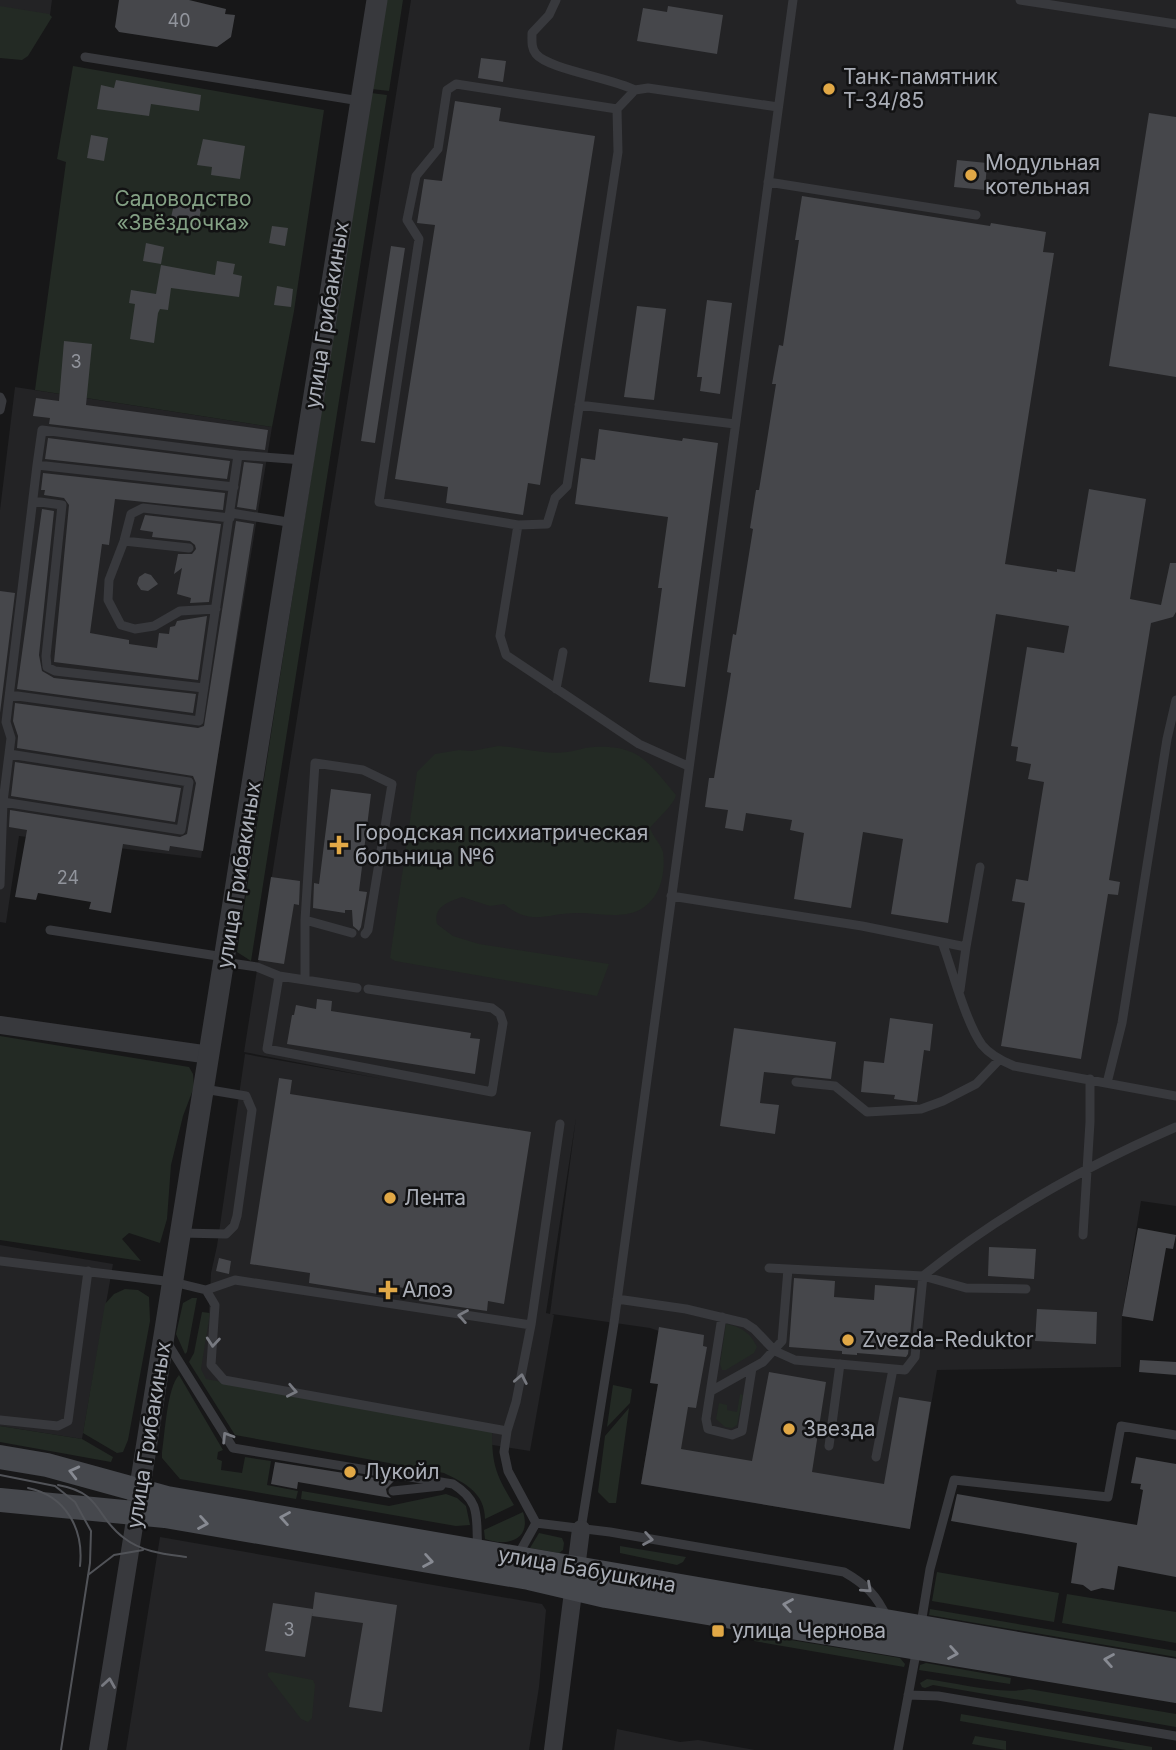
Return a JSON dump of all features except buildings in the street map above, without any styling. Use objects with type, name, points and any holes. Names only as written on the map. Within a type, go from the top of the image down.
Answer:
[{"type":"main road","name":"улица Бабушкина","points":[[0,1457],[47,1465],[138,1502],[165,1516],[529,1578],[575,1578],[890,1623],[918,1637],[1176,1671]]},
{"type":"main road","name":"улица Бабушкина","points":[[0,1500],[138,1502],[167,1498],[516,1557],[575,1578],[918,1637],[1176,1691]]},
{"type":"street","name":"улица Грибакиных","points":[[98,1750],[377,0]]},
{"type":"street","points":[[0,1025],[210,1055]]},
{"type":"street","points":[[553,1750],[581,1529]]},
{"type":"lane","points":[[556,0],[549,15],[531,33],[532,46],[537,56],[555,65],[610,79],[635,90],[648,88],[778,107]]},
{"type":"lane","points":[[581,1529],[617,1299],[793,0]]},
{"type":"lane","points":[[1020,0],[1087,5],[1176,24]]},
{"type":"lane","points":[[85,57],[361,102]]},
{"type":"lane","points":[[617,109],[456,85],[447,90],[438,149],[416,176],[408,220],[419,239],[379,502],[519,524],[547,524],[555,498],[567,486],[618,152],[617,109],[635,90]]},
{"type":"lane","points":[[768,182],[976,215]]},
{"type":"lane","points":[[0,397],[0,410]]},
{"type":"lane","points":[[579,405],[735,424]]},
{"type":"lane","points":[[0,885],[3,802],[11,738],[6,722],[42,430],[304,461]]},
{"type":"lane","points":[[10,695],[199,721],[238,455]]},
{"type":"lane","points":[[37,465],[234,487]]},
{"type":"lane","points":[[33,501],[62,505],[47,667],[55,671],[204,688]]},
{"type":"lane","points":[[216,609],[180,611],[154,626],[135,629],[121,625],[108,600],[110,580],[131,514],[144,508],[294,523]]},
{"type":"lane","points":[[519,524],[500,636],[506,655],[639,744],[688,766]]},
{"type":"lane","points":[[124,541],[189,548]]},
{"type":"lane","points":[[556,689],[563,652]]},
{"type":"lane","points":[[1107,1083],[1122,1023],[1165,752],[1176,700]]},
{"type":"lane","points":[[3,802],[181,830],[189,782],[9,754]]},
{"type":"lane","points":[[305,979],[305,920],[315,764],[363,770],[392,784],[369,930],[365,934]]},
{"type":"lane","points":[[960,991],[980,867]]},
{"type":"lane","points":[[671,896],[863,926],[967,947]]},
{"type":"lane","points":[[305,920],[352,933]]},
{"type":"lane","points":[[50,930],[225,960],[257,967],[279,976],[357,988]]},
{"type":"lane","points":[[942,942],[974,1031],[983,1046],[999,1060],[1014,1066],[1176,1096]]},
{"type":"lane","points":[[279,976],[267,1049],[492,1091],[503,1023],[500,1014],[492,1008],[369,989]]},
{"type":"lane","points":[[796,1082],[835,1086],[867,1112],[921,1109],[976,1084],[999,1060]]},
{"type":"lane","points":[[1083,1236],[1090,1079]]},
{"type":"lane","points":[[181,1233],[226,1234],[234,1226],[237,1216],[252,1111],[246,1096],[204,1089]]},
{"type":"lane","points":[[536,1523],[505,1461],[504,1452],[531,1325],[559,1124]]},
{"type":"lane","points":[[617,1299],[745,1323],[775,1351],[795,1360],[905,1370],[915,1357],[923,1276],[960,1245],[1088,1167],[1176,1127]]},
{"type":"lane","points":[[0,1261],[173,1282],[206,1290],[235,1280],[531,1325]]},
{"type":"lane","points":[[769,1268],[923,1276],[966,1288],[1026,1289]]},
{"type":"lane","points":[[711,1391],[752,1368],[775,1351],[782,1341],[788,1269]]},
{"type":"lane","points":[[0,1420],[58,1426],[68,1421],[88,1271]]},
{"type":"lane","points":[[206,1290],[215,1305],[216,1318],[211,1365],[224,1380],[250,1382],[507,1431]]},
{"type":"lane","points":[[722,1317],[706,1419],[708,1429],[733,1435],[738,1434],[744,1426],[752,1368]]},
{"type":"lane","points":[[165,1338],[233,1448],[453,1485],[464,1491],[475,1506],[478,1551]]},
{"type":"lane","points":[[829,1446],[840,1364]]},
{"type":"lane","points":[[877,1457],[893,1369]]},
{"type":"lane","points":[[898,1750],[930,1569],[954,1480],[1108,1497],[1121,1426],[1176,1435]]},
{"type":"lane","points":[[393,1491],[453,1485]]},
{"type":"lane","points":[[536,1523],[844,1572],[866,1585],[879,1600],[890,1623]]},
{"type":"lane","points":[[516,1557],[536,1523]]},
{"type":"lane","points":[[908,1695],[938,1696],[1176,1736]]},
{"type":"shaded area","points":[[0,0],[52,0],[50,15],[0,55]]},
{"type":"shaded area","points":[[411,0],[1176,0],[1176,1206],[1141,1201],[1122,1316],[1121,1367],[937,1370],[910,1529],[641,1484],[658,1384],[650,1383],[659,1331],[650,1328],[552,1314],[554,1315],[530,1451],[474,1442],[475,1430],[205,1380],[199,1369],[245,1054],[383,1079],[244,1052]],"holes":[[[576,1118],[550,1314],[546,1313]]]},
{"type":"shaded area","points":[[15,387],[272,427],[201,858],[19,836],[6,923],[0,922],[0,510]]},
{"type":"shaded area","points":[[0,1245],[113,1264],[82,1439],[0,1426]]},
{"type":"shaded area","points":[[160,1537],[542,1604],[546,1610],[539,1687],[529,1750],[126,1750]]},
{"type":"shaded area","points":[[617,1729],[680,1742],[698,1740],[755,1750],[614,1750]]},
{"type":"green space","points":[[386,0],[403,0],[389,91],[372,89]]},
{"type":"green space","points":[[0,6],[49,14],[52,17],[28,56],[22,60],[0,58]]},
{"type":"green space","name":"Садоводство «Звёздочка»","points":[[73,66],[324,110],[294,311],[272,427],[35,390],[66,162],[57,159]]},
{"type":"green space","points":[[371,93],[387,95],[251,961],[237,952]]},
{"type":"green space","points":[[498,746],[549,752],[594,747],[622,749],[642,758],[676,795],[650,828],[663,852],[663,874],[656,894],[640,910],[621,915],[577,913],[531,917],[504,904],[490,906],[462,897],[443,906],[437,913],[437,924],[453,936],[479,944],[609,964],[597,996],[390,958],[417,772],[435,754]]},
{"type":"green space","points":[[0,1036],[189,1067],[193,1074],[194,1087],[183,1116],[171,1165],[167,1219],[160,1243],[129,1233],[122,1239],[141,1261],[0,1240]]},
{"type":"green space","points":[[125,1289],[138,1290],[149,1297],[150,1321],[128,1440],[123,1452],[117,1453],[83,1433],[105,1304],[114,1294]]},
{"type":"green space","points":[[197,1298],[185,1354],[176,1334],[183,1303]]},
{"type":"green space","points":[[202,1312],[210,1313],[201,1369],[206,1379],[488,1431],[492,1433],[497,1471],[514,1505],[485,1519],[478,1496],[466,1485],[444,1473],[235,1435],[189,1362],[194,1353]]},
{"type":"green space","points":[[726,1324],[744,1331],[757,1347],[754,1353],[722,1370],[720,1364]]},
{"type":"green space","points":[[179,1375],[223,1450],[218,1452],[217,1459],[222,1461],[221,1470],[242,1473],[245,1457],[271,1461],[267,1485],[298,1491],[296,1499],[180,1479],[162,1458],[169,1400]]},
{"type":"green space","points":[[613,1385],[632,1389],[630,1403],[607,1427]]},
{"type":"green space","points":[[740,1394],[743,1395],[737,1425],[732,1428],[725,1427],[716,1419],[719,1403],[727,1405],[727,1410],[737,1412]]},
{"type":"green space","points":[[629,1408],[616,1503],[609,1503],[598,1492],[605,1436]]},
{"type":"green space","points":[[0,1426],[82,1439],[113,1457],[111,1462],[0,1442]]},
{"type":"green space","points":[[302,1491],[389,1506],[446,1494],[457,1498],[466,1506],[470,1525],[456,1526],[301,1499]]},
{"type":"green space","points":[[523,1512],[524,1529],[516,1539],[501,1542],[485,1539],[484,1530]]},
{"type":"green space","points":[[539,1533],[562,1538],[563,1550],[559,1553],[530,1548]]},
{"type":"green space","points":[[620,1546],[686,1557],[677,1565],[620,1553]]},
{"type":"green space","points":[[937,1572],[1059,1593],[1054,1622],[932,1601]]},
{"type":"green space","points":[[1067,1594],[1176,1612],[1176,1643],[1062,1623]]},
{"type":"green space","points":[[930,1609],[1176,1651],[1176,1657],[929,1615]]},
{"type":"green space","points":[[755,1634],[900,1658],[905,1664],[904,1667],[754,1641]]},
{"type":"green space","points":[[926,1663],[1011,1678],[1010,1684],[919,1670],[920,1665]]},
{"type":"green space","points":[[268,1673],[313,1680],[315,1685],[312,1718],[308,1722],[301,1719],[268,1676]]},
{"type":"green space","points":[[927,1679],[992,1690],[1029,1689],[1176,1714],[1176,1727],[933,1685],[922,1687],[920,1683]]},
{"type":"green space","points":[[961,1714],[1152,1747],[1152,1750],[1126,1750],[960,1721]]},
{"type":"green space","points":[[975,1736],[1006,1741],[1006,1750],[972,1744]]},
{"type":"tram line","points":[[0,1475],[55,1486],[75,1502],[91,1531],[90,1563],[61,1750]]},
{"type":"tram line","points":[[58,1485],[73,1489],[91,1500],[115,1530],[131,1543],[154,1552],[186,1557]]},
{"type":"tram line","points":[[28,1488],[53,1498],[70,1516],[79,1539],[80,1566]]},
{"type":"tram line","points":[[88,1575],[114,1555],[143,1550]]},
{"type":"place","name":"Танк-памятник Т-34/85","points":[[829,89]]},
{"type":"place","name":"Модульная котельная","points":[[971,175]]},
{"type":"place","name":"Городская психиатрическая больница №6","points":[[339,845]]},
{"type":"place","name":"Лента","points":[[390,1198]]},
{"type":"place","name":"Алоэ","points":[[388,1290]]},
{"type":"place","name":"Zvezda-Reduktor","points":[[848,1340]]},
{"type":"place","name":"Звезда","points":[[789,1429]]},
{"type":"place","name":"Лукойл","points":[[350,1472]]},
{"type":"place","name":"улица Чернова","points":[[718,1631]]}]
